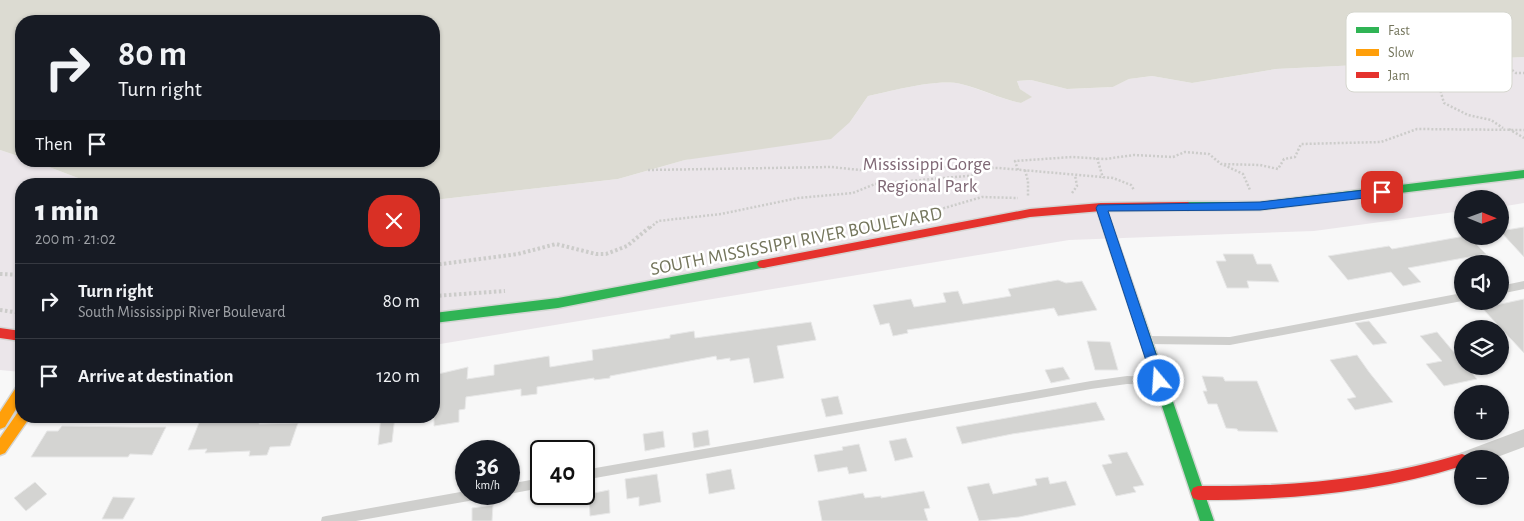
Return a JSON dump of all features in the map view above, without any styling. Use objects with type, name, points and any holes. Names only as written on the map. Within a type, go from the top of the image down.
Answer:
[{"type":"street","name":"SOUTH MISSISSIPPI RIVER BOULEVARD","points":[[440,318],[478,315],[642,289],[836,249],[1030,213],[1101,208],[1260,206],[1524,174]]},
{"type":"street","points":[[1101,208],[1207,521]]},
{"type":"street","points":[[0,333],[15,335]]},
{"type":"street","points":[[0,423],[15,399]]},
{"type":"street","points":[[0,448],[18,423]]},
{"type":"street","points":[[1491,450],[1524,438]]},
{"type":"street","points":[[1198,493],[1257,495],[1315,491],[1377,483],[1454,463]]},
{"type":"lane","points":[[1509,288],[1524,285]]},
{"type":"lane","points":[[1146,340],[1230,341],[1454,299]]},
{"type":"lane","points":[[595,473],[1091,385],[1127,380],[1159,381]]},
{"type":"lane","points":[[326,521],[455,498]]},
{"type":"path","points":[[1512,70],[1516,73],[1524,73]]},
{"type":"path","points":[[1440,92],[1444,103],[1468,115],[1491,120],[1524,138]]},
{"type":"path","points":[[1221,164],[1260,165],[1270,169],[1278,169],[1284,159],[1295,157],[1301,144],[1381,142],[1417,129],[1524,130]]},
{"type":"path","points":[[1018,170],[1016,161],[1106,159],[1134,155],[1173,157],[1185,152],[1209,154],[1221,164],[1243,174],[1250,190]]},
{"type":"path","points":[[1097,158],[1103,178]]},
{"type":"path","points":[[648,170],[821,167],[844,170],[880,169],[889,166],[1025,170],[1121,180],[1131,185],[1135,191]]},
{"type":"path","points":[[440,264],[518,254],[556,244],[596,254],[606,254],[627,246],[658,221],[721,214],[798,198],[853,193],[875,184],[978,175],[977,168]]},
{"type":"path","points":[[1025,170],[1028,181],[1028,197]]},
{"type":"path","points":[[1072,193],[1078,186],[1075,175]]},
{"type":"path","points":[[0,274],[15,275]]},
{"type":"path","points":[[0,310],[15,312]]},
{"type":"green space","name":"Mississippi Gorge Regional Park","points":[[1524,57],[1524,203],[1509,206],[1509,190],[1454,190],[1454,212],[1314,231],[1069,240],[440,344],[440,199],[618,179],[685,160],[850,122],[868,96],[902,88],[940,83],[961,84],[1021,103],[1031,97],[1020,89],[1017,81],[1031,80],[1067,89],[1113,87],[1129,79],[1152,76],[1192,83],[1276,69],[1346,66],[1346,92],[1512,92],[1512,58]]},
{"type":"green space","points":[[0,150],[15,155],[15,167],[49,167],[78,178],[15,178],[15,371],[0,370]]},
{"type":"shaded area","points":[[0,0],[1524,0],[1524,57],[1512,58],[1512,12],[1346,12],[1346,66],[1276,69],[1192,83],[1152,76],[1129,79],[1113,87],[1067,89],[1031,80],[1017,81],[1020,89],[1032,97],[1021,103],[961,84],[928,84],[868,96],[850,122],[831,139],[685,160],[618,179],[440,199],[440,178],[78,178],[49,167],[440,167],[440,15],[15,15],[15,155],[0,150]]},
{"type":"building","points":[[1524,227],[1524,257],[1509,241],[1509,230]]},
{"type":"building","points":[[1454,238],[1454,245],[1477,245],[1486,254],[1454,255],[1454,260],[1408,268],[1421,282],[1403,286],[1391,272],[1348,280],[1328,256],[1389,246],[1392,249]]},
{"type":"building","points":[[1223,254],[1253,254],[1257,264],[1271,264],[1279,282],[1247,281],[1249,288],[1227,288],[1216,261],[1226,261]]},
{"type":"building","points":[[1058,280],[1066,283],[1082,281],[1097,310],[1058,316],[1054,308],[907,330],[908,333],[893,336],[889,323],[880,325],[873,305],[911,299],[914,307],[946,302],[943,293],[958,291],[963,304],[1011,296],[1008,289]]},
{"type":"building","points":[[1524,299],[1524,353],[1509,337],[1509,320],[1493,320],[1484,310],[1509,310],[1509,302]]},
{"type":"building","points":[[1369,321],[1387,343],[1373,345],[1355,323]]},
{"type":"building","points":[[811,322],[816,340],[777,346],[784,378],[754,383],[749,358],[730,361],[730,358],[717,360],[716,356],[610,376],[610,378],[594,380],[594,378],[537,387],[537,394],[521,396],[521,389],[466,397],[465,409],[459,410],[459,422],[434,426],[434,423],[440,423],[440,374],[468,367],[467,379],[494,375],[494,365],[549,356],[550,367],[593,360],[592,350],[670,338],[670,335],[694,331],[695,338]]},
{"type":"building","points":[[1437,332],[1454,352],[1454,375],[1474,375],[1477,379],[1444,386],[1426,364],[1442,361],[1420,336]]},
{"type":"building","points":[[1087,341],[1110,342],[1118,370],[1095,370]]},
{"type":"building","points":[[1357,355],[1393,402],[1355,410],[1347,399],[1356,397],[1330,360]]},
{"type":"building","points":[[1063,367],[1070,379],[1051,383],[1045,370]]},
{"type":"building","points":[[1202,376],[1223,377],[1225,381],[1257,381],[1278,432],[1238,431],[1237,429],[1226,428],[1217,404],[1208,404],[1203,391],[1207,391]]},
{"type":"building","points":[[838,396],[843,414],[826,417],[821,399]]},
{"type":"building","points":[[1096,402],[1105,420],[1012,434],[962,444],[956,427]]},
{"type":"building","points":[[199,423],[298,423],[290,446],[270,447],[267,455],[249,456],[250,451],[205,453],[207,449],[188,450]]},
{"type":"building","points":[[380,423],[394,423],[392,442],[378,445]]},
{"type":"building","points":[[62,426],[166,427],[152,455],[130,454],[128,457],[31,457],[47,431],[58,431]]},
{"type":"building","points":[[708,430],[710,445],[694,448],[692,433]]},
{"type":"building","points":[[663,431],[665,447],[645,451],[643,434]]},
{"type":"building","points":[[906,438],[913,457],[895,461],[889,441]]},
{"type":"building","points":[[859,444],[867,471],[849,474],[847,467],[818,472],[814,455],[843,450],[842,447]]},
{"type":"building","points":[[1127,452],[1144,485],[1133,487],[1136,492],[1116,496],[1102,465],[1112,463],[1108,455]]},
{"type":"building","points":[[731,469],[735,489],[709,494],[706,474]]},
{"type":"building","points":[[657,474],[661,502],[639,506],[639,497],[627,499],[625,479]]},
{"type":"building","points":[[1048,477],[1050,484],[1066,481],[1076,505],[1019,517],[979,521],[967,487],[989,483],[993,494],[1037,485],[1035,479]]},
{"type":"building","points":[[35,482],[47,494],[26,511],[14,498]]},
{"type":"building","points":[[609,490],[610,513],[590,516],[590,505],[595,505],[595,493]]},
{"type":"building","points":[[924,491],[930,508],[924,509],[928,521],[822,521],[818,501],[863,493],[865,498],[881,496],[881,498]]},
{"type":"building","points":[[113,497],[135,498],[123,519],[102,519]]},
{"type":"building","points":[[493,505],[492,521],[472,521],[472,508]]},
{"type":"traffic: fast","points":[[1188,206],[1260,206],[1524,174]]},
{"type":"traffic: fast","points":[[1101,207],[1207,521]]},
{"type":"traffic: fast","points":[[440,317],[558,303],[640,289],[763,264]]},
{"type":"traffic: slow","points":[[0,423],[15,399]]},
{"type":"traffic: slow","points":[[0,449],[18,423]]},
{"type":"traffic: jam","points":[[763,264],[1030,213],[1101,207],[1188,206]]},
{"type":"traffic: jam","points":[[0,333],[15,335]]},
{"type":"traffic: jam","points":[[1198,493],[1299,491],[1332,488],[1397,478],[1454,462]]},
{"type":"route","points":[[1159,381],[1101,208],[1260,206],[1382,192]]}]
